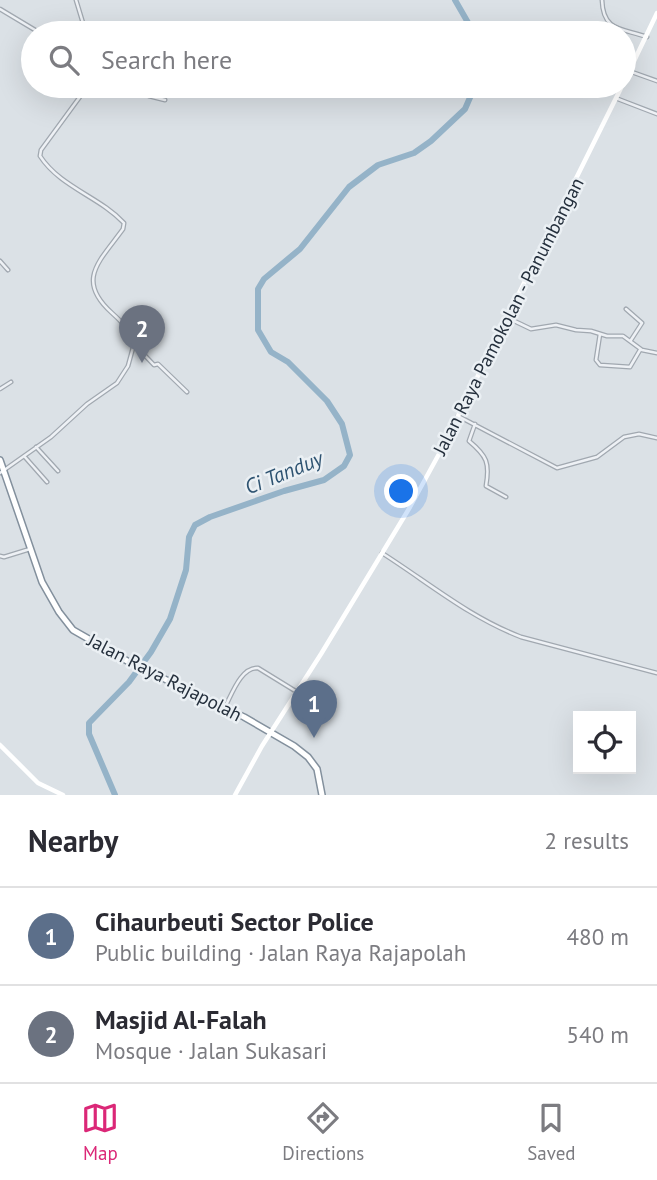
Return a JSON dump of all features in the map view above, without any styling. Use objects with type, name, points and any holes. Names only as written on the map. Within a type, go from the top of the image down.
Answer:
[{"type":"highway","name":"Jalan Raya Rajapolah","points":[[0,460],[42,582],[65,621],[90,641],[225,707],[271,732],[308,757],[317,769],[322,795]]},
{"type":"main road","name":"Jalan Raya Pamokolan - Panumbangan","points":[[636,58],[657,13]]},
{"type":"main road","name":"Jalan Raya Pamokolan - Panumbangan","points":[[235,795],[416,496],[508,318],[616,98]]},
{"type":"main road","points":[[0,746],[37,783],[63,795]]},
{"type":"street","points":[[76,0],[82,21]]},
{"type":"street","points":[[602,0],[603,17],[607,21]]},
{"type":"street","points":[[0,9],[21,22]]},
{"type":"street","points":[[636,33],[647,37]]},
{"type":"street","points":[[636,74],[657,81]]},
{"type":"street","points":[[79,98],[40,152],[48,165],[71,186],[124,223],[95,268],[92,285],[96,296],[122,323],[134,344],[154,365],[158,364],[187,392]]},
{"type":"street","points":[[157,98],[165,100]]},
{"type":"street","points":[[616,98],[657,114]]},
{"type":"street","points":[[0,261],[8,270]]},
{"type":"street","points":[[626,309],[642,323],[631,340]]},
{"type":"street","points":[[508,318],[531,329],[556,325],[607,336],[623,335],[640,349],[657,353]]},
{"type":"street","points":[[600,334],[596,359],[600,365],[631,367],[640,349]]},
{"type":"street","points":[[2,472],[60,430],[87,404],[117,383],[128,366],[134,344]]},
{"type":"street","points":[[0,389],[11,382]]},
{"type":"street","points":[[458,416],[556,468],[597,457],[624,438],[639,434],[657,438]]},
{"type":"street","points":[[475,424],[469,442],[483,453],[488,472],[486,486],[506,497]]},
{"type":"street","points":[[36,447],[58,471]]},
{"type":"street","points":[[24,456],[47,482]]},
{"type":"street","points":[[0,556],[30,549]]},
{"type":"street","points":[[382,553],[470,614],[502,630],[521,638],[657,673]]},
{"type":"street","points":[[225,707],[245,672],[252,668],[258,668],[297,692]]},
{"type":"waterway","name":"Ci Tanduy","points":[[455,0],[467,21]]},
{"type":"waterway","name":"Ci Tanduy","points":[[115,795],[89,734],[89,723],[129,682],[170,619],[186,570],[189,537],[195,525],[210,517],[284,491],[324,480],[344,466],[350,455],[342,424],[327,401],[288,362],[271,352],[258,330],[258,289],[264,279],[300,249],[349,187],[378,165],[414,153],[431,141],[465,109],[470,98]]},
{"type":"place","name":"Masjid Al-Falah","points":[[142,363]]},
{"type":"place","name":"Cihaurbeuti Sector Police","points":[[314,738]]}]
